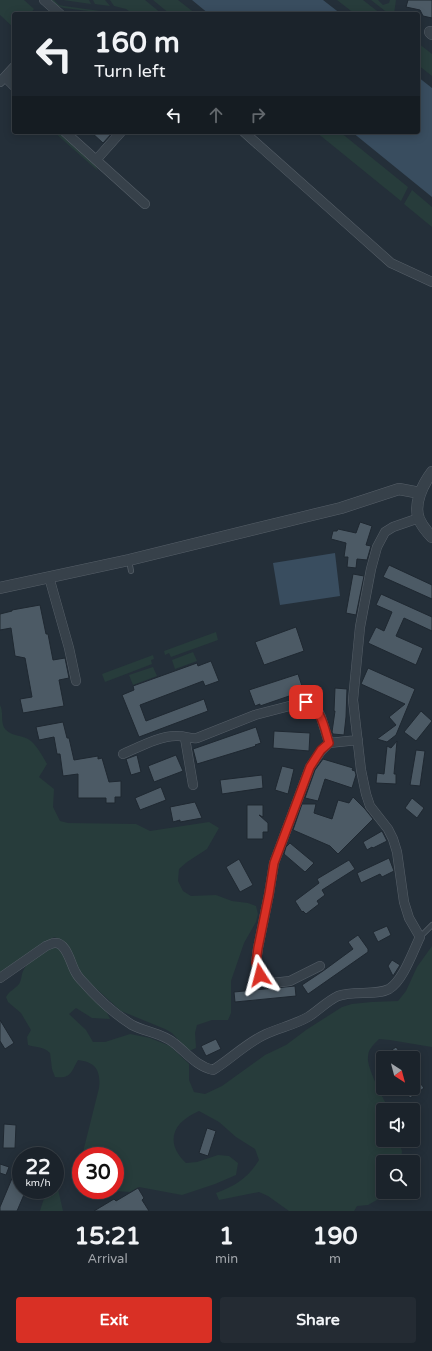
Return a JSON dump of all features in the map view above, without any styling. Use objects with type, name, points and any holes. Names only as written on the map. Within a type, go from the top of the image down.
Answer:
[{"type":"street","points":[[44,0],[58,12]]},
{"type":"street","points":[[12,69],[2,80],[12,85]]},
{"type":"street","points":[[67,134],[145,204]]},
{"type":"street","points":[[96,160],[119,134]]},
{"type":"street","points":[[246,134],[391,263],[432,282]]},
{"type":"street","points":[[432,472],[427,478],[420,493],[418,506],[419,518],[432,538]]},
{"type":"street","points":[[0,588],[129,560],[341,508],[399,489],[420,493]]},
{"type":"street","points":[[0,978],[46,946],[54,943],[59,944],[66,951],[76,973],[84,983],[114,1012],[133,1025],[158,1034],[173,1042],[196,1063],[206,1069],[213,1070],[238,1050],[266,1034],[285,1028],[307,1017],[338,996],[353,993],[381,991],[389,989],[395,983],[404,970],[420,937],[404,902],[397,852],[393,838],[370,806],[366,794],[358,740],[353,690],[360,627],[371,569],[377,547],[385,532],[392,527],[419,518]]},
{"type":"street","points":[[49,577],[69,648],[76,681]]},
{"type":"street","points":[[123,754],[158,740],[178,736],[191,739],[197,738],[255,715],[306,702],[318,711],[329,743]]},
{"type":"street","points":[[185,738],[193,785]]},
{"type":"street","points":[[320,966],[290,981],[272,983],[266,981],[260,975],[256,963],[258,948],[274,863],[310,767],[321,750],[329,743],[358,740]]},
{"type":"lane","points":[[129,560],[131,571]]},
{"type":"lane","points":[[420,937],[432,926]]},
{"type":"green space","points":[[0,0],[24,0],[34,9],[32,12],[12,12],[12,26],[0,15]]},
{"type":"green space","points":[[50,0],[54,0],[59,5],[108,12],[96,12],[58,6]]},
{"type":"green space","points":[[63,0],[89,0],[91,4]]},
{"type":"green space","points":[[93,0],[105,0],[110,6],[95,4]]},
{"type":"green space","points":[[110,0],[145,0],[160,12],[130,12],[126,9],[114,6]]},
{"type":"green space","points":[[153,0],[178,0],[193,12],[168,12]]},
{"type":"green space","points":[[337,0],[363,0],[378,12],[352,12]]},
{"type":"green space","points":[[371,0],[378,0],[383,5],[389,3],[390,0],[396,0],[394,12],[386,12]]},
{"type":"green space","points":[[420,45],[432,54],[432,76],[420,67]]},
{"type":"green space","points":[[56,134],[60,134],[95,165],[98,171]]},
{"type":"green space","points":[[318,134],[342,134],[408,187],[401,201]]},
{"type":"green space","points":[[412,190],[432,207],[432,227],[404,204]]},
{"type":"green space","points":[[216,632],[218,640],[171,657],[169,653],[165,655],[164,651]]},
{"type":"green space","points":[[193,652],[197,661],[175,669],[172,660]]},
{"type":"green space","points":[[153,655],[154,659],[151,660],[152,664],[105,682],[102,674]]},
{"type":"green space","points":[[153,667],[157,676],[133,685],[129,675]]},
{"type":"green space","points":[[0,705],[5,729],[10,733],[31,741],[39,750],[47,764],[39,777],[54,789],[53,807],[60,821],[68,823],[136,824],[150,831],[209,822],[219,828],[207,849],[179,869],[178,881],[183,891],[191,896],[216,895],[232,901],[248,903],[256,906],[258,914],[256,922],[244,943],[231,981],[231,1013],[228,1020],[212,1020],[197,1025],[195,1033],[196,1048],[189,1051],[172,1033],[121,1011],[80,972],[69,947],[62,940],[54,937],[0,974]]},
{"type":"green space","points":[[432,946],[432,1047],[379,1039],[371,1047],[368,1055],[368,1063],[376,1083],[376,1095],[382,1095],[386,1103],[376,1103],[376,1147],[401,1147],[402,1155],[376,1155],[376,1199],[378,1199],[368,1205],[357,1206],[354,1211],[289,1211],[268,1196],[259,1192],[219,1200],[216,1193],[241,1181],[259,1160],[255,1149],[236,1137],[219,1122],[199,1111],[183,1121],[174,1133],[175,1148],[179,1155],[186,1163],[197,1162],[218,1155],[229,1156],[238,1163],[236,1175],[182,1195],[139,1187],[130,1192],[124,1192],[124,1147],[84,1147],[99,1088],[99,1077],[96,1068],[89,1063],[78,1060],[70,1074],[64,1077],[55,1077],[52,1069],[50,1053],[42,1048],[28,1045],[27,1037],[31,1030],[21,1013],[8,1002],[6,997],[19,984],[23,971],[29,963],[45,951],[58,948],[65,955],[78,981],[84,989],[101,1005],[110,1019],[92,1018],[76,1008],[69,1014],[86,1030],[93,1042],[105,1042],[130,1034],[150,1038],[170,1046],[189,1064],[189,1080],[194,1092],[205,1094],[222,1086],[265,1055],[286,1045],[342,1007],[352,1004],[398,1001],[406,991],[417,967]]},
{"type":"green space","points":[[44,1199],[60,1199],[63,1211],[40,1211]]},
{"type":"water","points":[[192,0],[323,0],[338,12],[207,12]]},
{"type":"water","points":[[420,79],[432,88],[432,197],[354,134],[420,134]]},
{"type":"water","points":[[335,553],[340,596],[280,605],[273,563]]},
{"type":"building","points":[[408,0],[432,0],[432,18],[423,16],[420,10],[406,7]]},
{"type":"building","points":[[93,134],[111,134],[103,143]]},
{"type":"building","points":[[360,522],[372,526],[366,545],[371,546],[367,560],[357,559],[356,568],[347,567],[348,557],[344,557],[346,543],[331,539],[333,531],[337,531],[338,529],[356,533]]},
{"type":"building","points":[[389,565],[432,585],[432,599],[383,577]]},
{"type":"building","points":[[353,574],[364,576],[356,615],[346,613]]},
{"type":"building","points":[[381,594],[432,617],[432,631],[404,618],[396,636],[423,648],[416,665],[368,643],[376,627],[384,631],[392,612],[376,605]]},
{"type":"building","points":[[40,605],[53,660],[65,658],[69,678],[59,680],[64,706],[23,713],[20,699],[32,697],[25,658],[15,656],[11,628],[0,630],[0,614],[12,610]]},
{"type":"building","points":[[296,627],[304,651],[264,665],[255,642]]},
{"type":"building","points":[[211,661],[219,681],[205,686],[203,681],[140,705],[146,721],[204,699],[208,711],[139,737],[122,695],[134,690],[133,686],[197,663],[198,666]]},
{"type":"building","points":[[368,668],[415,689],[396,735],[387,742],[377,739],[396,725],[389,717],[405,704],[361,684]]},
{"type":"building","points":[[298,674],[303,689],[297,691],[298,693],[260,706],[260,704],[255,706],[249,690]]},
{"type":"building","points":[[335,688],[347,689],[344,735],[333,734],[332,732],[335,711]]},
{"type":"building","points":[[421,711],[432,721],[416,741],[404,732]]},
{"type":"building","points":[[63,722],[67,738],[69,738],[74,760],[98,756],[98,759],[102,758],[109,782],[121,781],[121,797],[115,797],[115,803],[106,803],[106,798],[78,798],[78,774],[63,776],[60,754],[57,754],[54,737],[39,740],[36,727]]},
{"type":"building","points":[[256,727],[261,743],[255,745],[256,746],[197,764],[193,749]]},
{"type":"building","points":[[274,731],[310,733],[309,751],[273,748]]},
{"type":"building","points":[[397,741],[394,774],[396,774],[396,784],[376,783],[377,773],[384,774],[387,746],[391,748]]},
{"type":"building","points":[[416,750],[425,751],[420,786],[410,785]]},
{"type":"building","points":[[137,755],[141,772],[131,775],[126,759]]},
{"type":"building","points":[[176,755],[183,771],[154,782],[148,766]]},
{"type":"building","points":[[323,759],[353,768],[352,770],[355,771],[356,775],[352,788],[325,779],[318,801],[305,798],[315,770]]},
{"type":"building","points":[[282,766],[294,769],[288,794],[275,790]]},
{"type":"building","points":[[262,775],[263,788],[222,794],[220,780]]},
{"type":"building","points":[[161,787],[166,800],[140,810],[135,798]]},
{"type":"building","points":[[353,797],[373,819],[338,854],[330,846],[293,830],[302,804],[316,804],[314,813],[332,819],[338,800],[349,803]]},
{"type":"building","points":[[412,798],[424,808],[417,818],[405,808]]},
{"type":"building","points":[[195,802],[202,818],[173,822],[170,807]]},
{"type":"building","points":[[247,805],[263,805],[263,817],[259,815],[268,823],[268,832],[263,832],[263,839],[247,839]]},
{"type":"building","points":[[382,831],[387,841],[367,850],[363,842]]},
{"type":"building","points":[[290,843],[314,863],[305,872],[284,854],[286,847]]},
{"type":"building","points":[[389,858],[394,871],[382,877],[380,874],[361,883],[357,873]]},
{"type":"building","points":[[239,859],[253,885],[240,892],[226,867]]},
{"type":"building","points":[[349,860],[355,869],[322,890],[325,895],[317,901],[319,904],[306,914],[303,911],[302,912],[295,901],[319,883],[317,879]]},
{"type":"building","points":[[387,926],[391,935],[378,942],[373,932]]},
{"type":"building","points":[[358,935],[368,949],[368,952],[308,994],[302,985],[353,949],[348,942]]},
{"type":"building","points":[[392,960],[400,965],[393,976],[388,966]]},
{"type":"building","points":[[295,986],[296,996],[235,1002],[234,992]]},
{"type":"building","points":[[0,1020],[14,1043],[5,1049],[0,1041]]},
{"type":"building","points":[[216,1039],[221,1049],[206,1056],[201,1046]]},
{"type":"building","points":[[396,1047],[399,1051],[391,1051]]},
{"type":"building","points":[[420,1083],[424,1088],[420,1091]]},
{"type":"building","points":[[4,1124],[16,1125],[15,1147],[3,1148]]},
{"type":"building","points":[[207,1128],[216,1131],[208,1156],[199,1153]]},
{"type":"building","points":[[0,1164],[9,1167],[6,1175],[0,1173]]},
{"type":"building","points":[[12,1178],[12,1199],[22,1199],[17,1211],[0,1211],[0,1207]]},
{"type":"building","points":[[138,1188],[144,1198],[142,1200],[149,1211],[94,1211],[114,1199],[116,1201],[124,1199],[124,1196]]},
{"type":"route","points":[[260,975],[256,963],[274,863],[310,767],[321,750],[329,743],[318,711],[306,702]]}]
